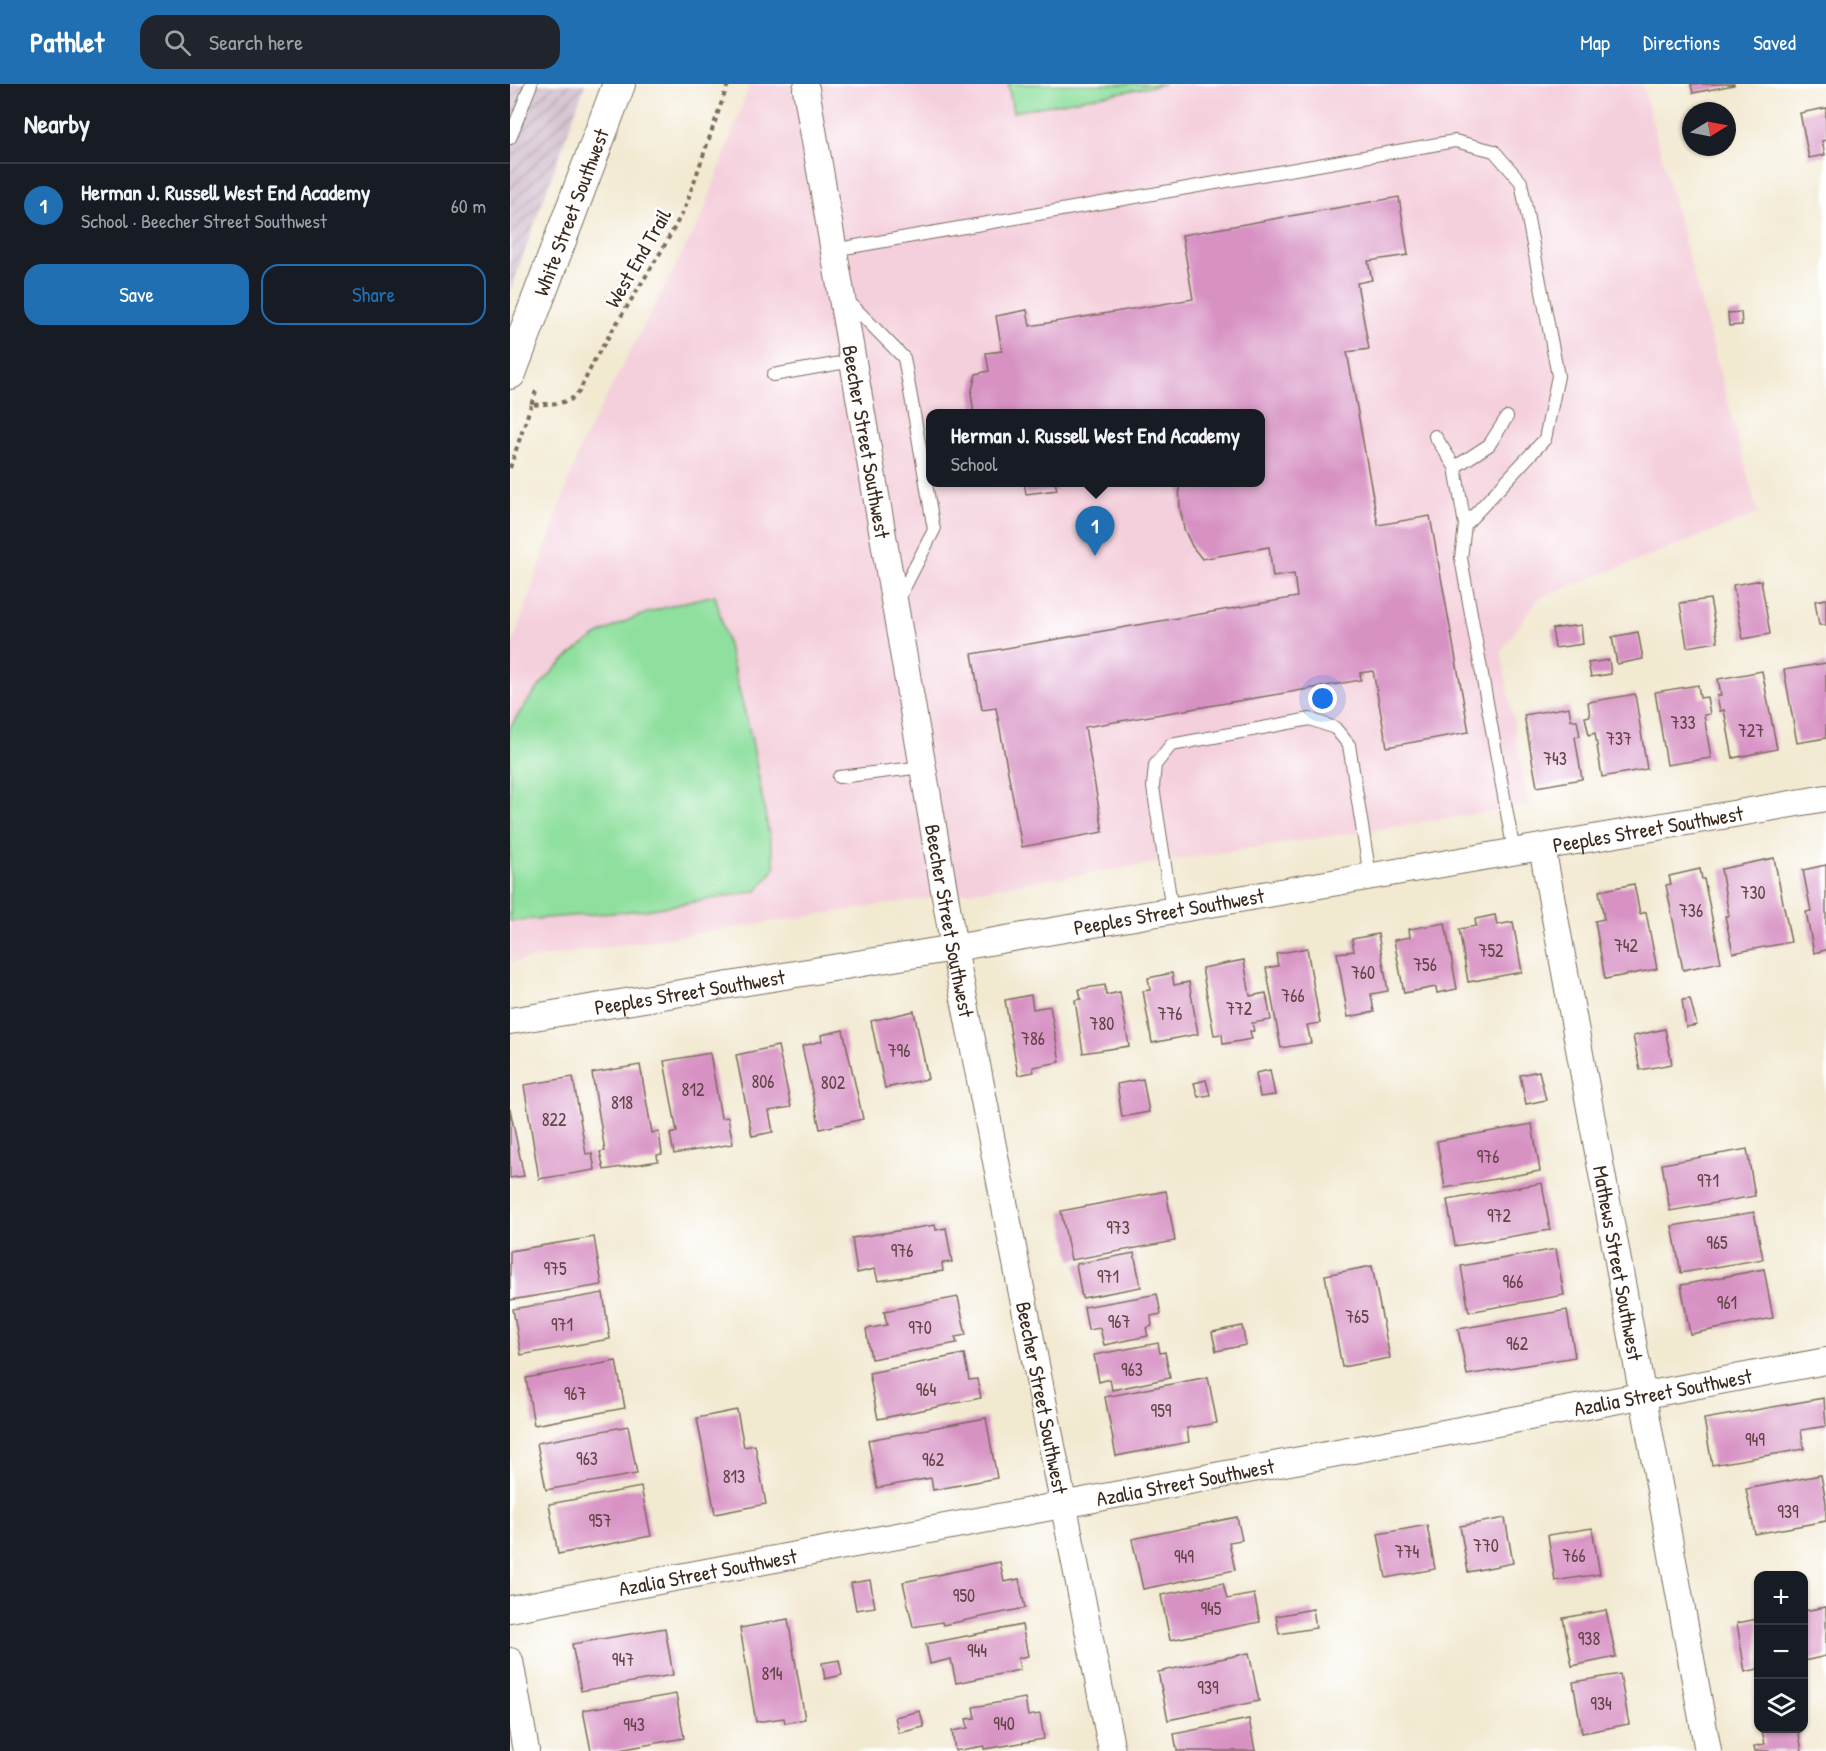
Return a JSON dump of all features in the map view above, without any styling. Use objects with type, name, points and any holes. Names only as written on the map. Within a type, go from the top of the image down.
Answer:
[{"type":"street","name":"White Street Southwest","points":[[524,378],[619,84]]},
{"type":"street","name":"Beecher Street Southwest","points":[[806,89],[954,948],[1112,1751]]},
{"type":"street","name":"Peeples Street Southwest","points":[[510,1021],[954,948],[1826,798]]},
{"type":"street","name":"Mathews Street Southwest","points":[[1542,847],[1708,1751]]},
{"type":"street","name":"Azalia Street Southwest","points":[[510,1609],[1826,1361]]},
{"type":"street","points":[[510,1661],[526,1751]]},
{"type":"lane","points":[[510,138],[531,84]]},
{"type":"lane","points":[[833,250],[1455,141],[1494,151],[1521,182],[1558,376],[1545,439],[1465,525]]},
{"type":"lane","points":[[841,294],[904,358],[926,483]]},
{"type":"lane","points":[[773,375],[852,361]]},
{"type":"lane","points":[[1455,466],[1489,446],[1507,417]]},
{"type":"lane","points":[[1435,436],[1455,466],[1465,525],[1461,558],[1514,852]]},
{"type":"lane","points":[[895,606],[934,530],[927,487]]},
{"type":"lane","points":[[1172,910],[1153,787],[1155,765],[1170,745],[1310,719],[1335,728],[1349,745],[1370,876]]},
{"type":"lane","points":[[839,777],[922,767]]},
{"type":"path","name":"West End Trail","points":[[531,405],[559,403],[570,400],[579,392],[596,357],[685,208],[728,84]]},
{"type":"path","points":[[510,468],[531,405],[524,378]]},
{"type":"shaded area","points":[[510,84],[585,84],[510,292]]},
{"type":"shaded area","points":[[750,84],[1642,84],[1758,514],[1538,599],[1501,651],[1528,806],[510,962],[510,651],[581,445],[703,214]]},
{"type":"green space","points":[[1008,84],[1165,84],[1013,112]]},
{"type":"green space","points":[[715,595],[752,741],[775,868],[757,891],[646,910],[510,921],[510,727],[552,672],[596,636],[621,623],[649,613]]},
{"type":"building","points":[[1691,84],[1734,84],[1734,85],[1693,93]]},
{"type":"building","points":[[1826,108],[1826,140],[1822,141],[1825,155],[1809,158],[1800,113]]},
{"type":"building","points":[[1399,197],[1408,255],[1368,261],[1372,280],[1357,283],[1369,349],[1347,352],[1378,525],[1430,516],[1469,732],[1387,747],[1373,671],[1360,673],[1361,680],[1085,727],[1103,832],[1022,847],[996,708],[982,710],[972,654],[1297,597],[1294,574],[1273,577],[1269,547],[1202,559],[1192,546],[1184,529],[1180,508],[1179,487],[1265,487],[1265,409],[973,409],[971,394],[976,374],[989,371],[986,353],[1002,351],[996,316],[1027,310],[1030,326],[1193,299],[1182,235]]},
{"type":"building","points":[[1741,312],[1742,325],[1729,326],[1728,313]]},
{"type":"building","points":[[1025,487],[1056,487],[1057,490],[1026,494]]},
{"type":"building","points":[[1761,580],[1770,634],[1743,639],[1733,585]]},
{"type":"building","points":[[1710,599],[1718,642],[1687,647],[1680,603]]},
{"type":"building","points":[[1826,599],[1826,625],[1819,625],[1815,601]]},
{"type":"building","points":[[1581,625],[1583,644],[1555,648],[1552,629]]},
{"type":"building","points":[[1638,632],[1643,659],[1617,664],[1612,637]]},
{"type":"building","points":[[1609,660],[1611,674],[1591,677],[1588,663]]},
{"type":"building","points":[[1826,663],[1826,738],[1797,743],[1784,670]]},
{"type":"building","points":[[1762,671],[1777,749],[1733,758],[1724,710],[1720,711],[1717,696],[1721,695],[1718,679]]},
{"type":"building","points":[[1698,685],[1700,698],[1707,697],[1710,714],[1704,715],[1711,758],[1667,765],[1655,692]]},
{"type":"building","points":[[1635,694],[1647,769],[1602,777],[1595,733],[1589,735],[1585,717],[1590,716],[1588,702]]},
{"type":"building","points":[[1569,707],[1571,720],[1577,720],[1580,736],[1575,737],[1582,779],[1537,787],[1524,715]]},
{"type":"building","points":[[1774,858],[1791,942],[1733,953],[1725,916],[1729,916],[1721,869]]},
{"type":"building","points":[[1826,865],[1826,950],[1814,953],[1806,912],[1811,911],[1803,870]]},
{"type":"building","points":[[1700,869],[1721,962],[1683,970],[1666,885],[1671,884],[1669,876]]},
{"type":"building","points":[[1634,884],[1640,914],[1646,912],[1657,969],[1605,979],[1595,921],[1604,919],[1599,891]]},
{"type":"building","points":[[1495,915],[1497,925],[1513,922],[1522,972],[1468,982],[1459,929],[1476,926],[1475,919]]},
{"type":"building","points":[[1445,923],[1457,989],[1437,993],[1436,987],[1404,993],[1394,940],[1410,937],[1409,929]]},
{"type":"building","points":[[1378,934],[1388,991],[1371,994],[1374,1012],[1348,1017],[1337,953],[1354,951],[1352,939]]},
{"type":"building","points":[[1307,948],[1320,1023],[1307,1025],[1311,1043],[1281,1048],[1266,968],[1278,966],[1276,954]]},
{"type":"building","points":[[1244,960],[1250,996],[1266,993],[1271,1020],[1252,1023],[1254,1031],[1250,1031],[1252,1039],[1223,1044],[1222,1034],[1214,1035],[1202,968]]},
{"type":"building","points":[[1172,973],[1174,985],[1189,982],[1198,1034],[1152,1043],[1143,991],[1150,990],[1148,978]]},
{"type":"building","points":[[1105,985],[1106,995],[1120,992],[1129,1046],[1083,1053],[1075,1000],[1081,999],[1079,989]]},
{"type":"building","points":[[1031,995],[1033,1009],[1050,1006],[1060,1062],[1033,1067],[1034,1072],[1018,1075],[1005,1000]]},
{"type":"building","points":[[1690,999],[1697,1025],[1686,1027],[1682,1000]]},
{"type":"building","points":[[914,1011],[928,1079],[885,1088],[871,1021]]},
{"type":"building","points":[[1665,1029],[1672,1064],[1640,1070],[1633,1036]]},
{"type":"building","points":[[843,1030],[863,1119],[820,1129],[802,1046],[822,1041],[821,1035]]},
{"type":"building","points":[[778,1046],[791,1107],[769,1111],[773,1132],[752,1136],[736,1055]]},
{"type":"building","points":[[710,1053],[721,1118],[728,1117],[733,1144],[674,1154],[670,1134],[677,1132],[664,1061]]},
{"type":"building","points":[[640,1065],[652,1133],[659,1132],[662,1154],[657,1155],[658,1161],[604,1170],[600,1152],[605,1151],[592,1073]]},
{"type":"building","points":[[1270,1070],[1275,1095],[1260,1097],[1256,1073]]},
{"type":"building","points":[[1539,1071],[1546,1100],[1526,1104],[1520,1075]]},
{"type":"building","points":[[573,1077],[586,1154],[592,1153],[595,1170],[539,1179],[524,1085]]},
{"type":"building","points":[[1143,1079],[1149,1112],[1122,1117],[1117,1084]]},
{"type":"building","points":[[1206,1080],[1210,1095],[1198,1097],[1194,1083]]},
{"type":"building","points":[[510,1109],[524,1176],[510,1178]]},
{"type":"building","points":[[1532,1124],[1540,1171],[1445,1188],[1437,1141]]},
{"type":"building","points":[[1747,1149],[1755,1196],[1670,1211],[1662,1164]]},
{"type":"building","points":[[1542,1183],[1550,1230],[1455,1246],[1447,1200]]},
{"type":"building","points":[[1166,1191],[1175,1241],[1071,1260],[1061,1211]]},
{"type":"building","points":[[1754,1212],[1763,1259],[1681,1273],[1672,1226]]},
{"type":"building","points":[[935,1225],[936,1230],[946,1228],[952,1262],[942,1263],[943,1271],[878,1281],[875,1269],[857,1273],[852,1238]]},
{"type":"building","points":[[594,1237],[602,1285],[510,1300],[510,1251]]},
{"type":"building","points":[[1556,1249],[1564,1295],[1469,1312],[1461,1266]]},
{"type":"building","points":[[1134,1253],[1141,1287],[1082,1298],[1076,1264]]},
{"type":"building","points":[[1372,1266],[1390,1358],[1342,1367],[1325,1275]]},
{"type":"building","points":[[1764,1269],[1773,1318],[1690,1334],[1681,1285]]},
{"type":"building","points":[[603,1293],[610,1339],[521,1355],[513,1309]]},
{"type":"building","points":[[1157,1294],[1161,1314],[1151,1316],[1152,1326],[1146,1328],[1148,1336],[1104,1345],[1100,1328],[1088,1330],[1084,1307]]},
{"type":"building","points":[[958,1297],[966,1335],[955,1337],[957,1343],[871,1359],[866,1329],[887,1325],[884,1311]]},
{"type":"building","points":[[1567,1310],[1575,1357],[1467,1375],[1458,1329]]},
{"type":"building","points":[[1242,1326],[1246,1345],[1216,1351],[1212,1332]]},
{"type":"building","points":[[1158,1343],[1160,1353],[1165,1352],[1170,1378],[1112,1390],[1110,1379],[1099,1382],[1094,1355]]},
{"type":"building","points":[[964,1354],[969,1380],[977,1379],[981,1398],[878,1419],[869,1373]]},
{"type":"building","points":[[616,1361],[625,1408],[534,1425],[526,1378]]},
{"type":"building","points":[[1208,1377],[1217,1423],[1187,1428],[1189,1442],[1116,1456],[1105,1397]]},
{"type":"building","points":[[1824,1398],[1826,1426],[1801,1430],[1804,1449],[1712,1465],[1704,1419]]},
{"type":"building","points":[[737,1410],[744,1447],[755,1445],[766,1504],[715,1514],[697,1418]]},
{"type":"building","points":[[986,1418],[997,1478],[933,1490],[931,1478],[877,1488],[868,1440]]},
{"type":"building","points":[[628,1426],[637,1474],[546,1490],[537,1443]]},
{"type":"building","points":[[1821,1475],[1826,1502],[1826,1521],[1755,1534],[1746,1489]]},
{"type":"building","points":[[641,1487],[651,1536],[558,1554],[549,1504]]},
{"type":"building","points":[[1237,1517],[1242,1540],[1229,1542],[1235,1570],[1143,1589],[1132,1539]]},
{"type":"building","points":[[1505,1518],[1513,1563],[1468,1572],[1460,1526]]},
{"type":"building","points":[[1427,1525],[1435,1569],[1386,1578],[1378,1534]]},
{"type":"building","points":[[1592,1528],[1600,1574],[1555,1581],[1548,1535]]},
{"type":"building","points":[[1000,1562],[1004,1582],[1019,1579],[1025,1608],[943,1625],[942,1622],[913,1627],[903,1582]]},
{"type":"building","points":[[870,1580],[875,1607],[856,1610],[851,1583]]},
{"type":"building","points":[[1223,1583],[1227,1599],[1254,1594],[1260,1622],[1170,1640],[1161,1595]]},
{"type":"building","points":[[1826,1607],[1826,1656],[1808,1660],[1808,1625],[1808,1610]]},
{"type":"building","points":[[1313,1609],[1316,1628],[1279,1634],[1276,1616]]},
{"type":"building","points":[[1606,1610],[1616,1657],[1572,1666],[1563,1618]]},
{"type":"building","points":[[788,1619],[805,1719],[785,1723],[784,1718],[756,1722],[740,1628]]},
{"type":"building","points":[[1754,1620],[1754,1670],[1745,1672],[1737,1623]]},
{"type":"building","points":[[1022,1625],[1028,1656],[1018,1658],[1020,1670],[956,1683],[951,1659],[930,1664],[926,1644]]},
{"type":"building","points":[[665,1628],[673,1675],[581,1691],[572,1644]]},
{"type":"building","points":[[1249,1653],[1259,1701],[1168,1720],[1158,1672]]},
{"type":"building","points":[[839,1660],[842,1675],[825,1679],[822,1663]]},
{"type":"building","points":[[1620,1674],[1629,1724],[1582,1733],[1573,1682]]},
{"type":"building","points":[[676,1694],[684,1738],[614,1751],[591,1751],[583,1710]]},
{"type":"building","points":[[1025,1698],[1028,1716],[1040,1714],[1044,1739],[984,1749],[984,1746],[955,1751],[952,1731],[968,1728],[966,1719],[975,1718],[973,1707]]},
{"type":"building","points":[[920,1711],[924,1727],[899,1733],[895,1717]]},
{"type":"building","points":[[1249,1719],[1255,1751],[1177,1751],[1174,1734]]},
{"type":"building","points":[[1762,1733],[1799,1733],[1802,1751],[1755,1751],[1754,1746],[1765,1744]]},
{"type":"place","name":"Herman J. Russell West End Academy","points":[[1095,556]]}]
